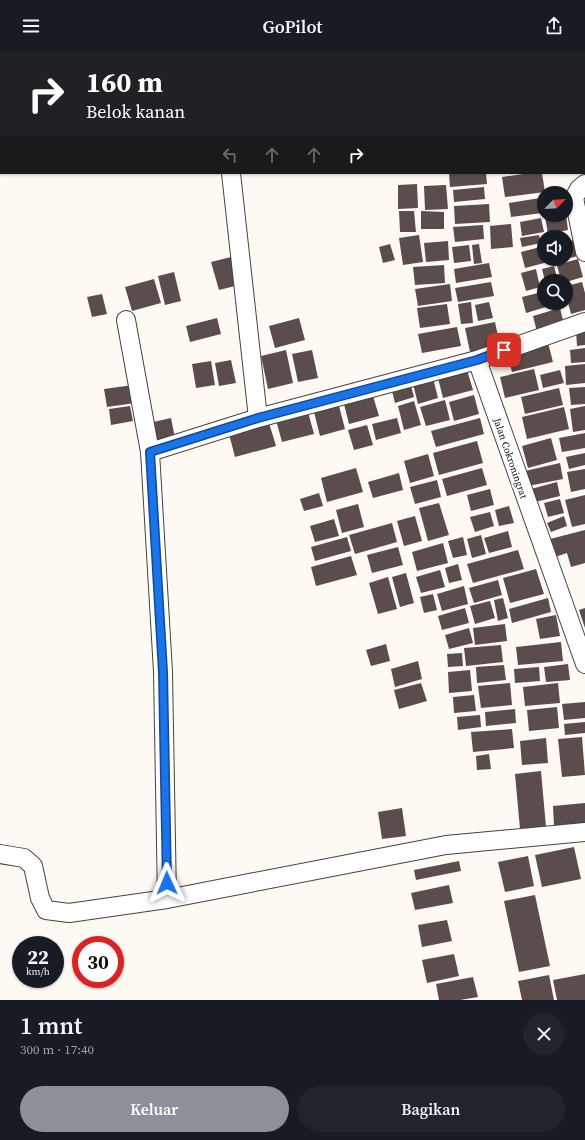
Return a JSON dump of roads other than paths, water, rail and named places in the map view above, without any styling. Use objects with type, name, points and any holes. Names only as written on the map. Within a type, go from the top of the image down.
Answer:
[{"type":"street","points":[[231,174],[258,418]]},
{"type":"street","points":[[585,184],[579,188],[574,198],[585,252]]},
{"type":"street","points":[[126,320],[150,452],[163,672],[167,899]]},
{"type":"street","points":[[150,452],[258,418],[477,360],[585,322]]},
{"type":"street","name":"Jalan Cokroningrat","points":[[477,360],[585,664]]},
{"type":"street","points":[[0,854],[24,858],[33,866],[40,898],[46,910],[69,913],[167,899],[446,846],[585,832]]}]
